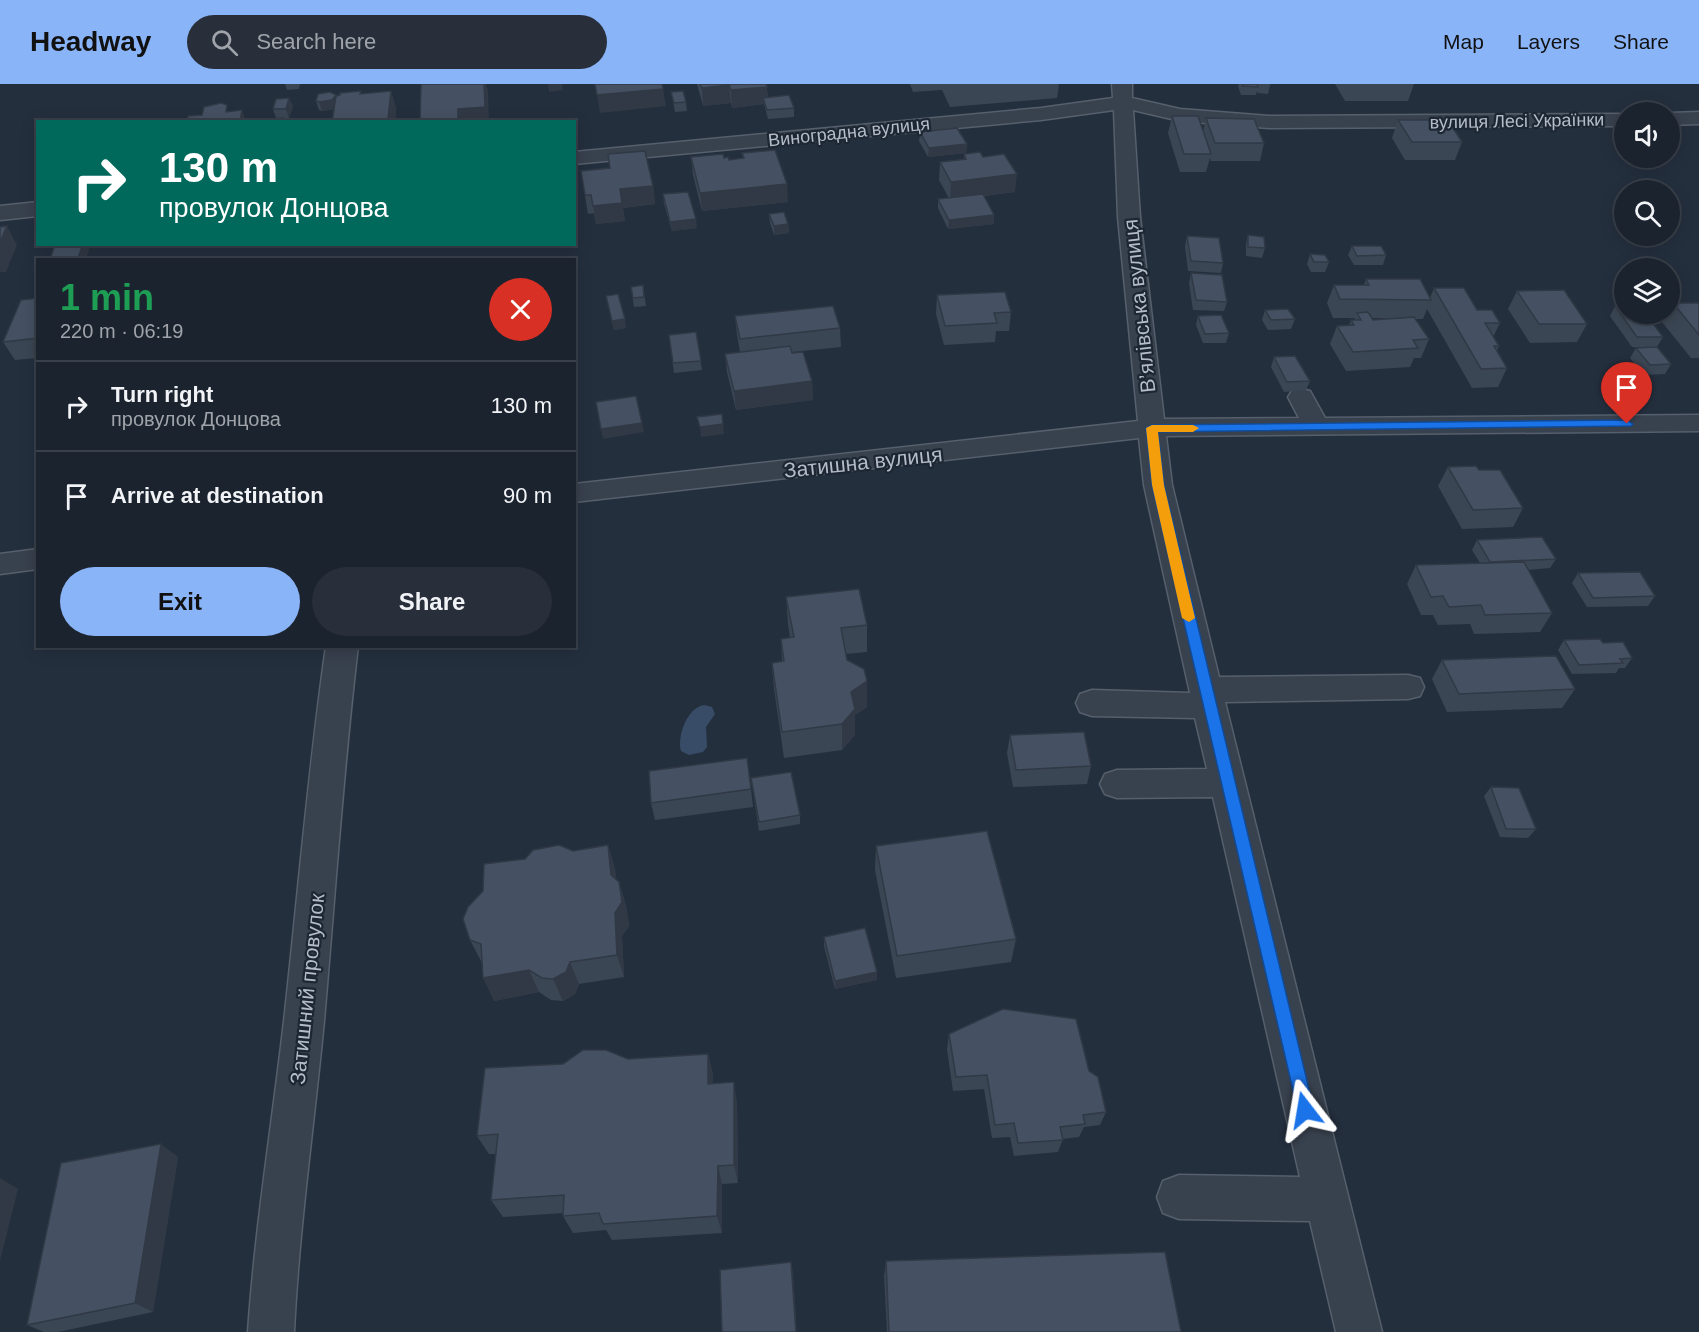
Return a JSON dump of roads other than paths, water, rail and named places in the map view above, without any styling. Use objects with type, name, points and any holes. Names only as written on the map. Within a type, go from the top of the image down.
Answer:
[{"type":"street","name":"вулиця Лесі Українки","points":[[1123,96],[1145,108],[1182,122],[1215,119],[1320,126],[1614,120]]},
{"type":"street","name":"Виноградна вулиця","points":[[576,158],[1041,114],[1123,96]]},
{"type":"street","name":"В’ялівська вулиця","points":[[1123,96],[1129,217],[1158,485],[1359,1332]]},
{"type":"street","points":[[1680,119],[1699,118]]},
{"type":"street","points":[[0,213],[36,209]]},
{"type":"street","points":[[1301,397],[1317,428]]},
{"type":"street","name":"Затишна вулиця","points":[[576,493],[1152,428],[1699,423]]},
{"type":"street","points":[[0,564],[36,559]]},
{"type":"street","name":"Затишний провулок","points":[[271,1332],[275,1264],[291,1144],[315,923],[330,737],[342,648]]},
{"type":"street","points":[[1092,703],[1408,687]]},
{"type":"street","points":[[1117,784],[1227,783]]},
{"type":"street","points":[[1179,1197],[1327,1199]]},
{"type":"water","points":[[704,705],[712,707],[715,714],[706,727],[707,747],[703,752],[689,755],[681,751],[682,731],[693,711]]}]
